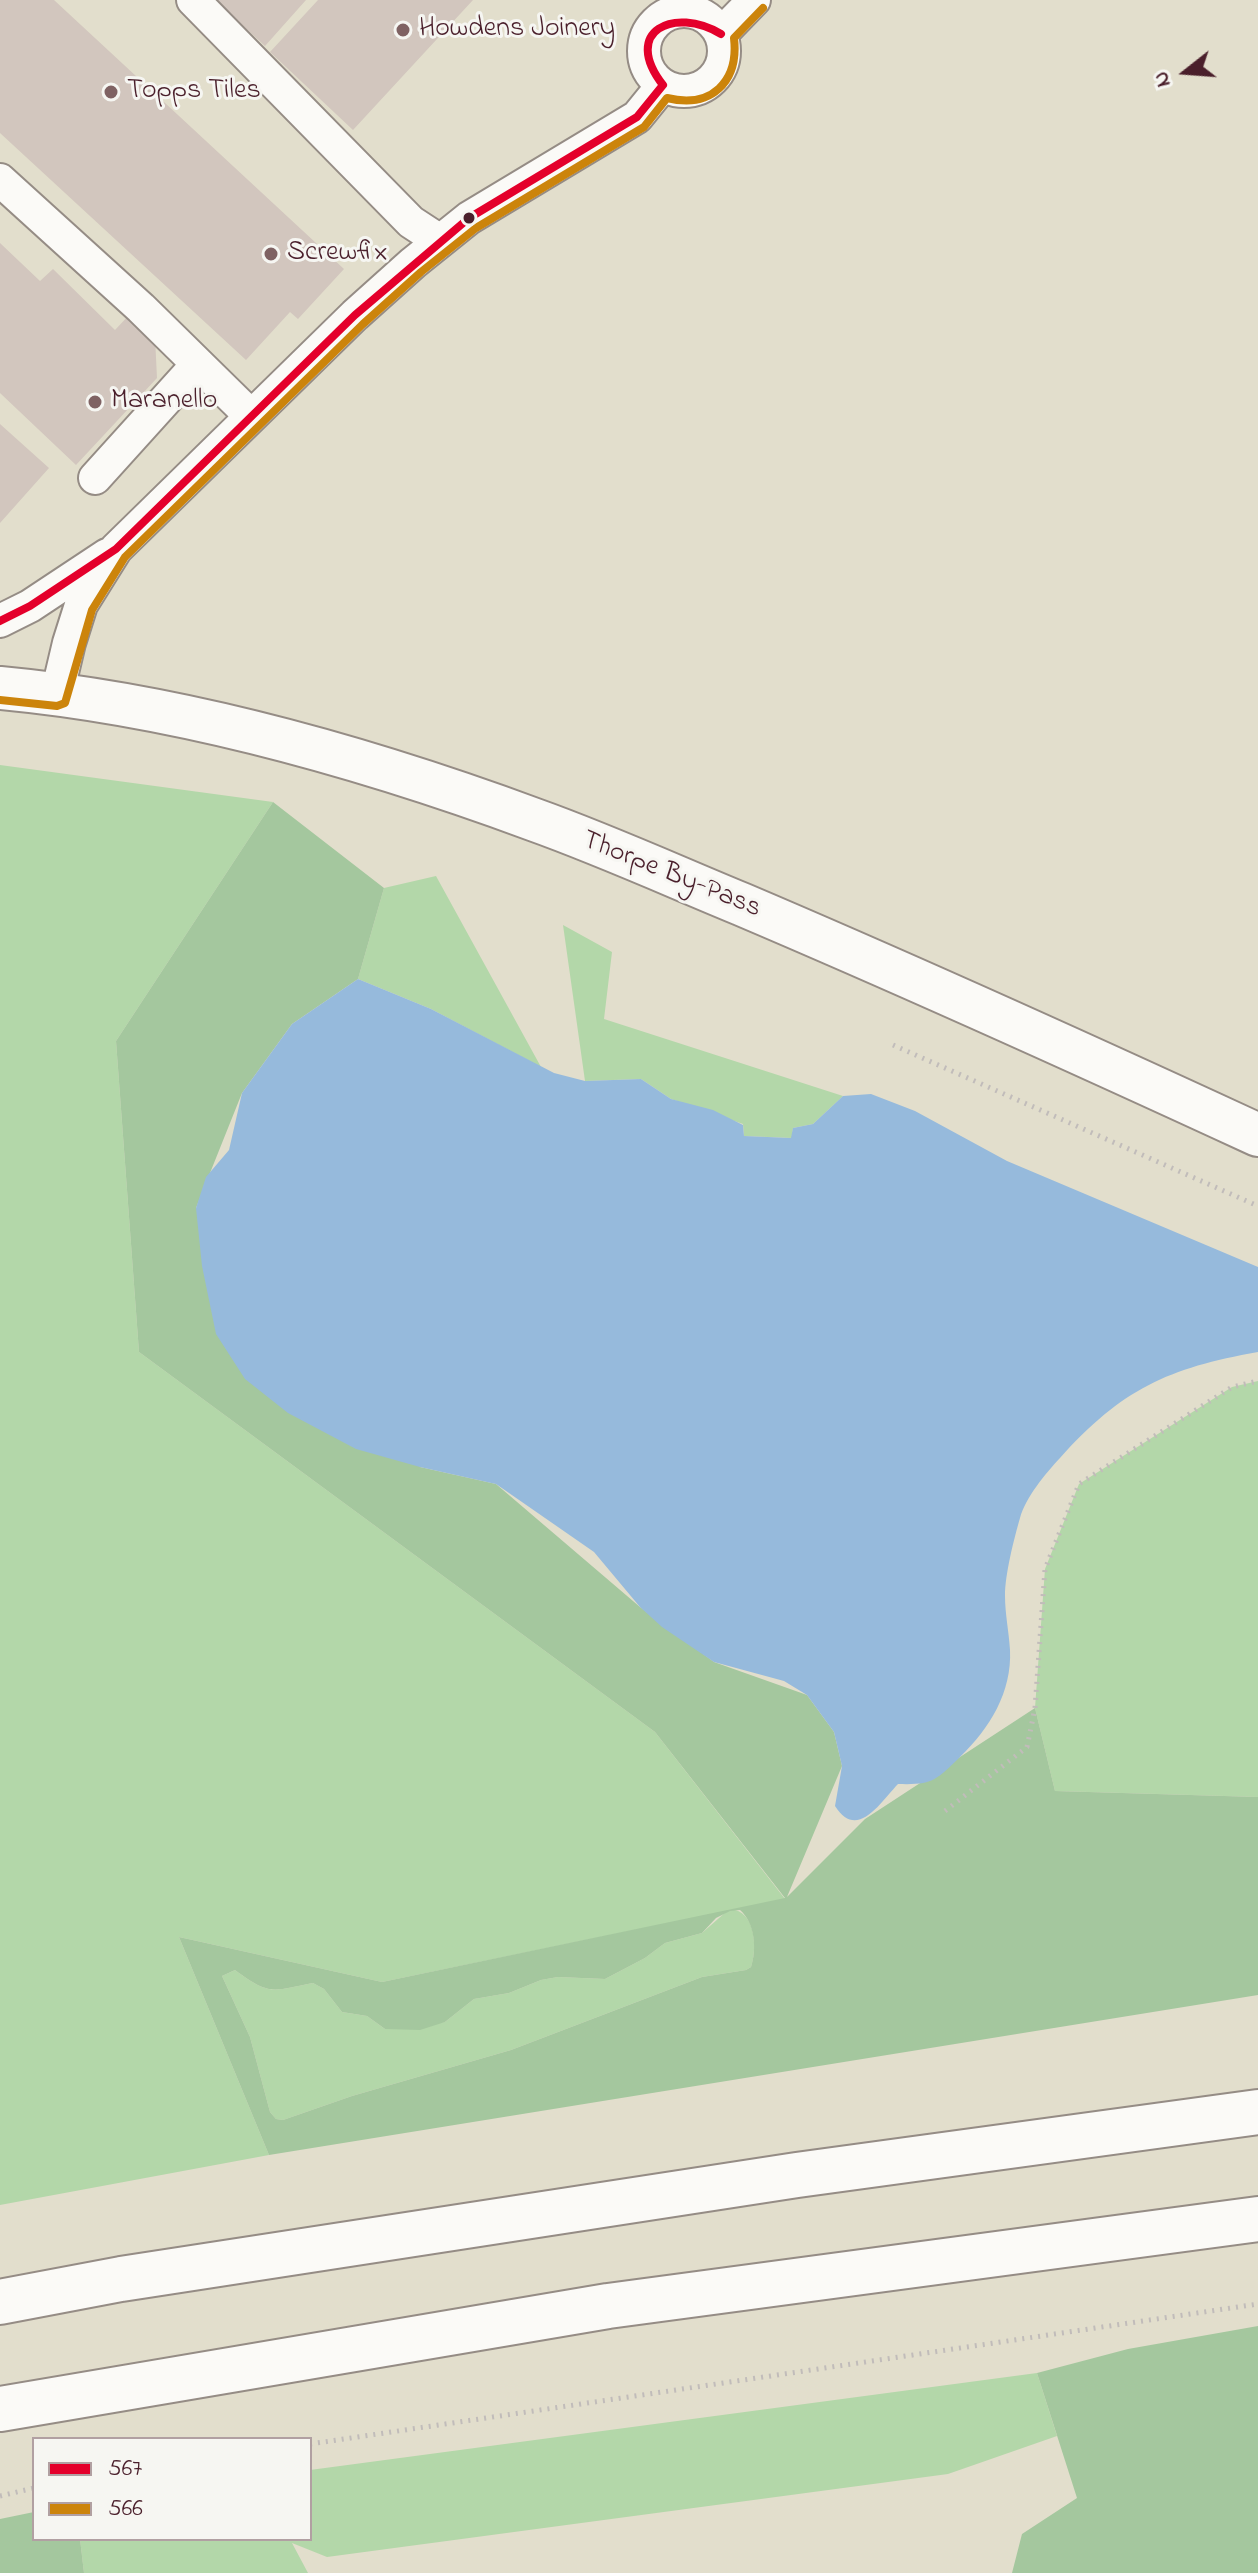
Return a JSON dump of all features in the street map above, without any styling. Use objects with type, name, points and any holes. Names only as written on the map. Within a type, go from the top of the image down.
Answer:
[{"type":"highway","points":[[0,2302],[121,2279],[797,2175],[1258,2112]]},
{"type":"highway","points":[[0,2409],[608,2306],[1258,2219]]},
{"type":"main road","name":"Thorpe By-Pass","points":[[0,688],[57,694],[215,724],[367,764],[536,820],[887,966],[1258,1135]]},
{"type":"street","points":[[193,0],[411,222],[440,241]]},
{"type":"street","points":[[721,34],[754,0]]},
{"type":"street","points":[[649,11],[670,14],[684,11],[699,14],[712,22],[721,34],[725,51],[721,68],[711,81],[696,90],[679,91],[663,85],[652,75],[644,48],[649,34],[649,11]]},
{"type":"street","points":[[0,621],[30,606],[116,549],[355,315],[440,241],[469,218],[637,117],[663,85]]},
{"type":"street","points":[[0,180],[141,308],[251,416]]},
{"type":"street","points":[[95,478],[198,364]]},
{"type":"street","points":[[57,694],[81,605],[116,549]]},
{"type":"path","points":[[893,1045],[1258,1206]]},
{"type":"path","points":[[945,1811],[1027,1747],[1035,1708],[1045,1569],[1079,1484],[1232,1387],[1258,1381]]},
{"type":"path","points":[[312,2444],[1258,2304]]},
{"type":"path","points":[[0,2496],[32,2488]]},
{"type":"green space","points":[[0,765],[273,802],[116,1041],[139,1352],[655,1732],[785,1899],[735,1910],[747,1919],[753,1934],[753,1960],[746,1970],[702,1977],[511,2050],[352,2096],[283,2120],[276,2119],[270,2112],[250,2037],[222,1976],[235,1970],[256,1984],[272,1989],[313,1983],[324,1989],[342,2012],[367,2016],[385,2029],[445,2022],[474,1999],[509,1993],[541,1980],[558,1977],[605,1979],[645,1958],[665,1943],[702,1933],[727,1911],[382,1982],[179,1937],[269,2155],[0,2205]]},
{"type":"green space","points":[[273,802],[384,888],[358,979],[292,1024],[242,1093],[196,1208],[420,1467],[496,1484],[640,1607],[714,1662],[807,1695],[834,1732],[842,1766],[787,1897],[865,1819],[1035,1708],[1055,1791],[1258,1797],[1258,1995],[269,2155],[179,1937],[382,1982],[785,1898],[655,1732],[139,1352],[116,1041]],"holes":[[[740,1910],[752,1929],[754,1944],[751,1967],[746,1970],[702,1977],[511,2050],[352,2096],[283,2120],[276,2119],[270,2112],[250,2037],[222,1976],[235,1970],[256,1984],[272,1989],[313,1983],[324,1989],[342,2012],[367,2016],[385,2029],[420,2030],[445,2022],[474,1999],[509,1993],[541,1980],[558,1977],[605,1979],[645,1958],[665,1943],[702,1933],[716,1918],[730,1911]]]},
{"type":"green space","points":[[436,876],[541,1067],[431,1009],[358,979],[384,888]]},
{"type":"green space","points":[[563,925],[612,952],[604,1019],[843,1096],[813,1124],[793,1128],[792,1138],[744,1136],[743,1124],[671,1099],[641,1079],[585,1081]]},
{"type":"green space","points":[[1258,1381],[1258,1797],[1055,1791],[1035,1708],[1045,1569],[1079,1484],[1232,1387]]},
{"type":"green space","points":[[1258,2326],[1258,2573],[1012,2573],[1022,2534],[1077,2498],[1037,2373],[1128,2349]]},
{"type":"green space","points":[[1037,2373],[1057,2436],[948,2474],[327,2557],[292,2543],[308,2573],[84,2573],[80,2541],[312,2541],[312,2470]]},
{"type":"green space","points":[[32,2512],[32,2541],[80,2541],[84,2573],[0,2573],[0,2519]]},
{"type":"water","points":[[358,979],[431,1009],[554,1073],[585,1081],[641,1079],[671,1099],[713,1110],[743,1125],[744,1136],[791,1138],[793,1128],[813,1124],[843,1096],[871,1094],[915,1111],[1007,1161],[1258,1267],[1258,1352],[1172,1374],[1126,1398],[1083,1434],[1031,1494],[1020,1518],[1006,1577],[1010,1665],[1003,1695],[981,1734],[939,1776],[919,1784],[898,1784],[876,1809],[860,1819],[843,1816],[835,1806],[842,1766],[834,1732],[807,1695],[784,1681],[714,1662],[662,1627],[640,1607],[594,1552],[496,1484],[356,1449],[288,1413],[245,1379],[216,1334],[202,1266],[196,1208],[206,1177],[229,1150],[242,1093],[292,1024]]},
{"type":"building","points":[[0,0],[54,0],[344,269],[298,319],[290,312],[246,360],[0,133]]},
{"type":"building","points":[[215,0],[306,0],[265,46]]},
{"type":"building","points":[[318,0],[473,0],[353,130],[270,52]]},
{"type":"building","points":[[0,243],[40,281],[53,269],[115,330],[131,313],[155,337],[157,378],[76,465],[0,393]]},
{"type":"building","points":[[0,424],[49,468],[0,523]]},
{"type":"transit line","name":"566","points":[[0,700],[57,706],[65,703],[92,610],[125,557],[363,324],[476,228],[644,127],[667,98],[697,99],[719,89],[732,67],[734,38],[763,8]]},
{"type":"transit line","name":"567","points":[[663,85],[652,66],[648,50],[651,38],[659,29],[686,23],[721,34]]},
{"type":"transit line","name":"567","points":[[0,621],[30,606],[116,549],[355,315],[469,218],[637,117],[663,85]]},
{"type":"place","name":"Howdens Joinery","points":[[403,30]]},
{"type":"place","name":"Topps Tiles","points":[[111,92]]},
{"type":"place","name":"Screwfix","points":[[271,254]]},
{"type":"place","name":"Maranello","points":[[95,402]]}]
